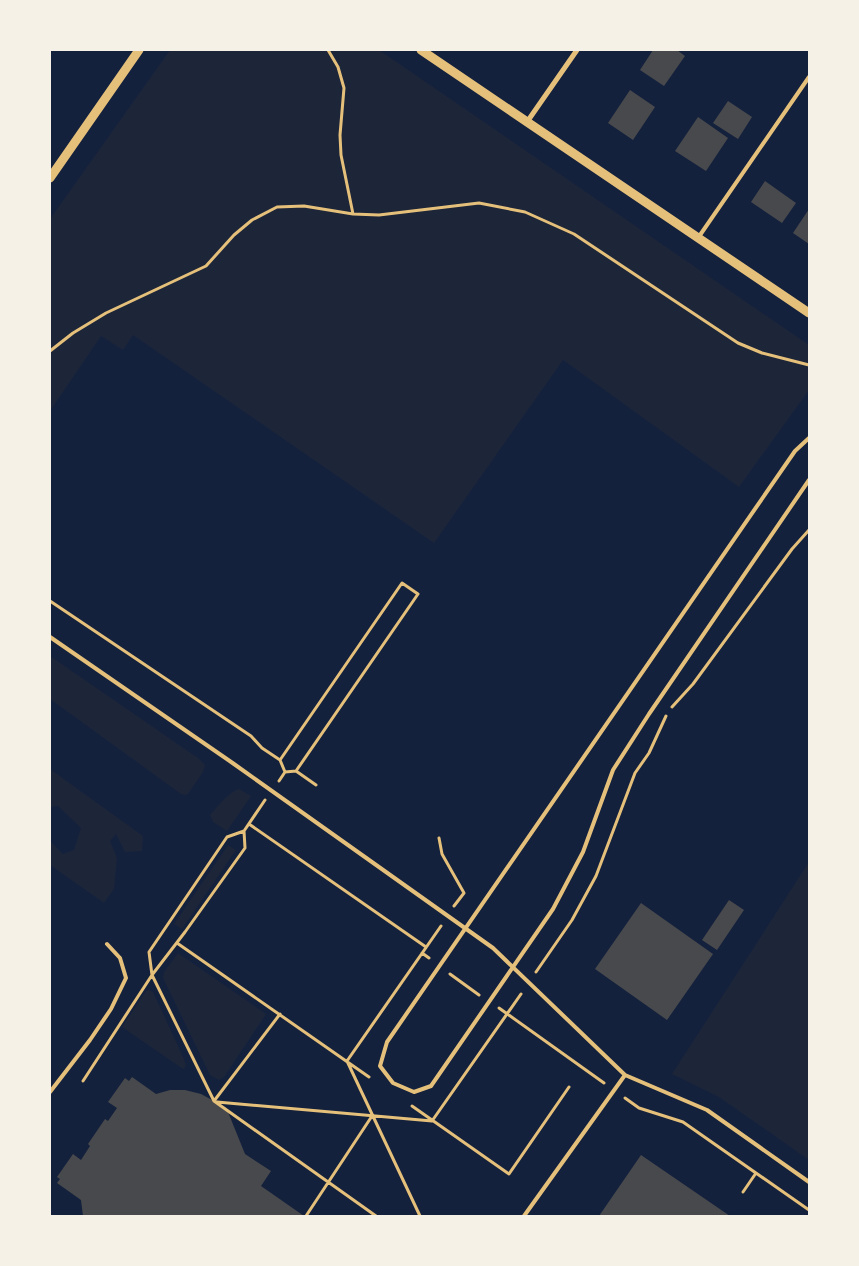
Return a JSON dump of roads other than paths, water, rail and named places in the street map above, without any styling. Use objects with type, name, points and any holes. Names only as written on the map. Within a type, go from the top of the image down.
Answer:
[{"type":"street","points":[[50,178],[139,50]]},
{"type":"street","points":[[421,50],[809,313]]},
{"type":"street","points":[[526,122],[577,50]]},
{"type":"lane","points":[[698,238],[809,77]]},
{"type":"lane","points":[[809,438],[795,451],[387,1042],[380,1066],[392,1083],[414,1092],[431,1086],[553,909],[583,852],[613,770],[649,714],[809,480]]},
{"type":"lane","points":[[50,637],[272,791],[493,948],[625,1075],[707,1110],[809,1182]]},
{"type":"lane","points":[[50,1092],[111,1009],[126,978],[120,958],[107,944]]},
{"type":"lane","points":[[524,1216],[625,1075]]}]
